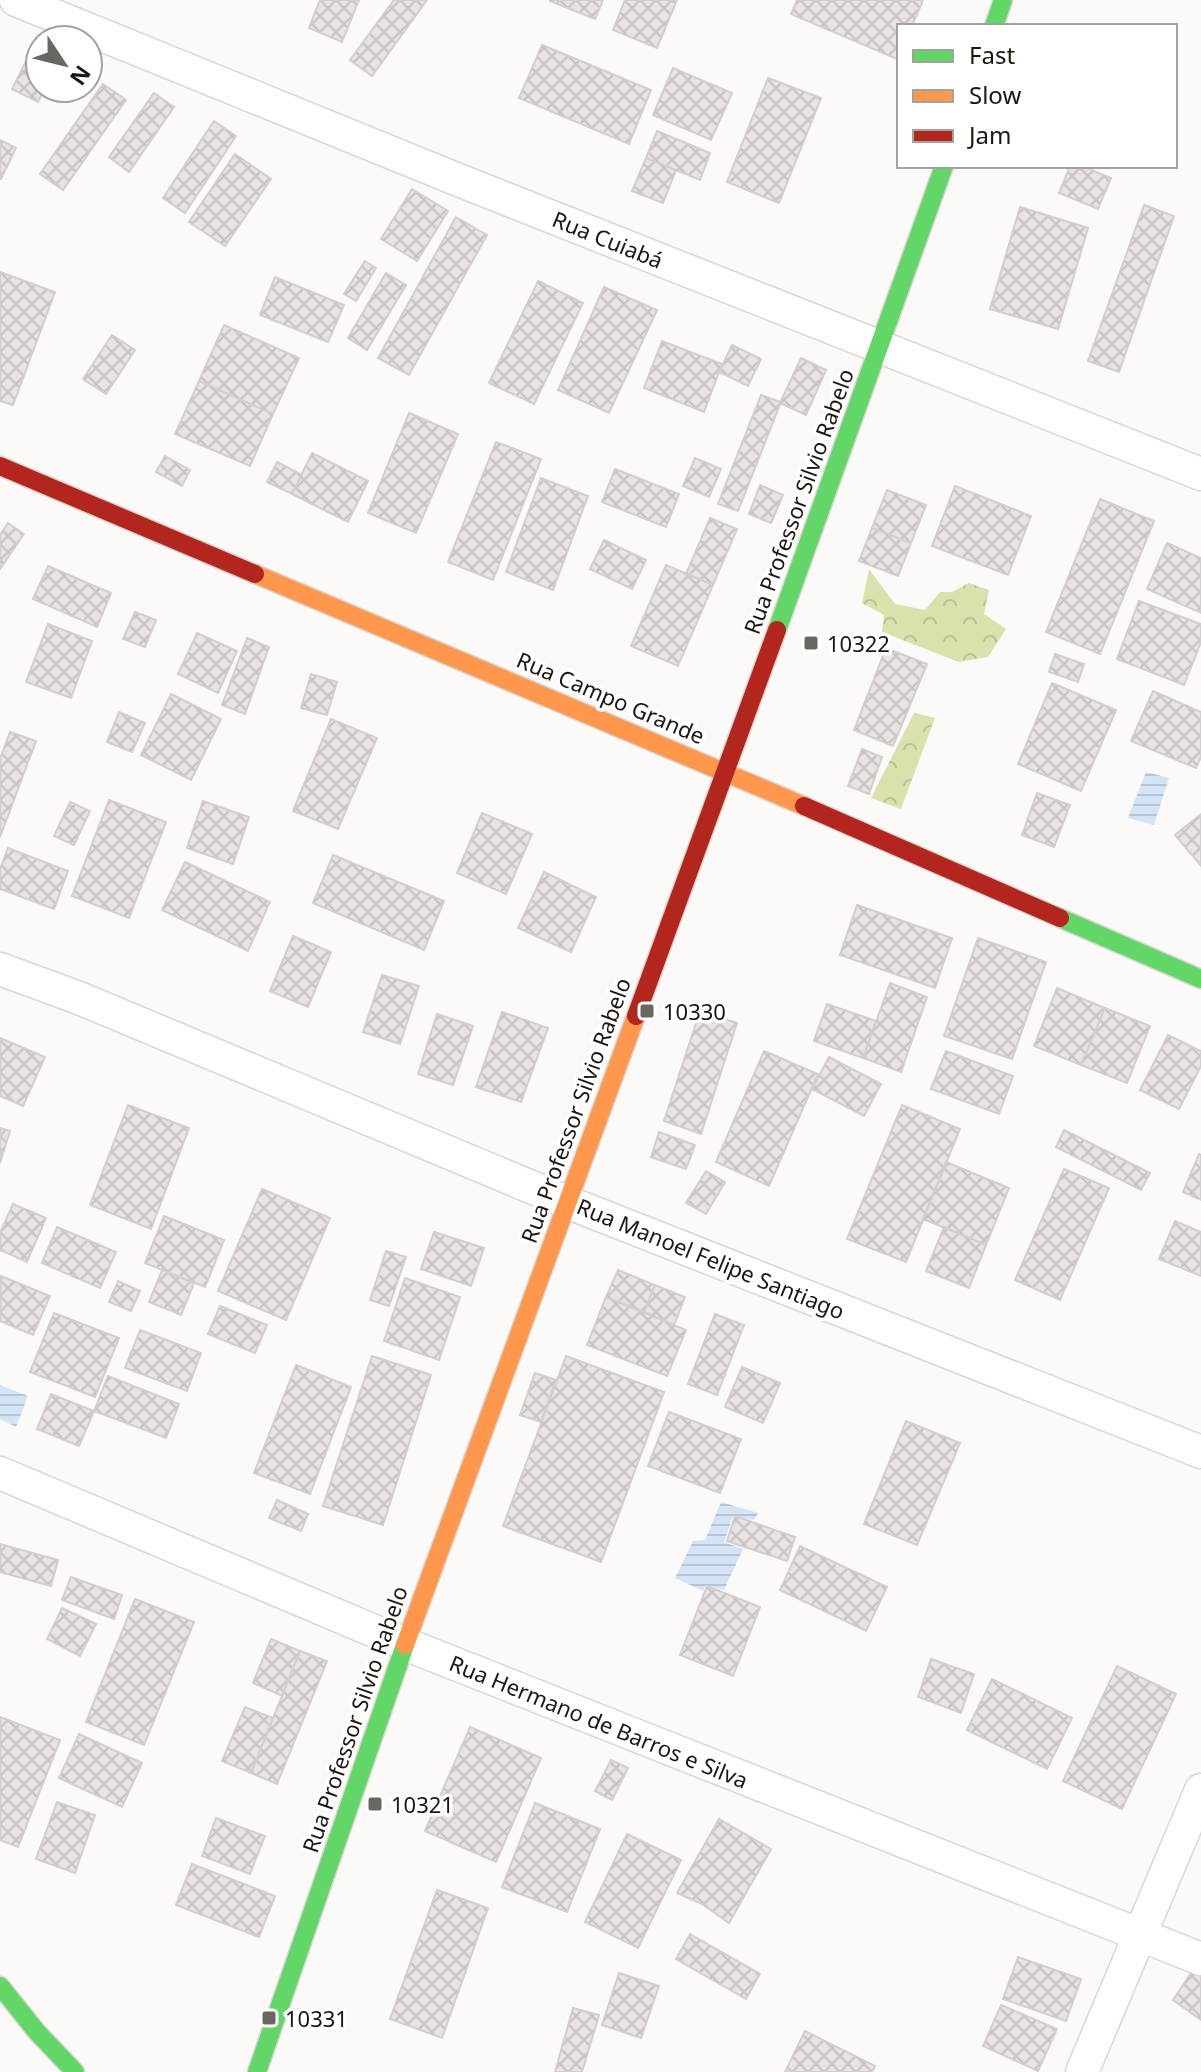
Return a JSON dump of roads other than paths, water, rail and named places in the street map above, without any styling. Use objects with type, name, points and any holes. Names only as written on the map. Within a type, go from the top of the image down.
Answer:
[{"type":"main road","points":[[995,24],[1003,0]]},
{"type":"main road","name":"Rua Professor Silvio Rabelo","points":[[257,2072],[405,1644],[726,772],[943,168]]},
{"type":"main road","name":"Rua Campo Grande","points":[[0,466],[726,772],[1201,979]]},
{"type":"main road","points":[[0,1986],[75,2072]]},
{"type":"street","name":"Rua Cuiabá","points":[[16,0],[456,179],[1201,474]]},
{"type":"street","name":"Rua Manoel Felipe Santiago","points":[[0,969],[79,998],[567,1202],[1201,1452]]},
{"type":"street","name":"Rua Hermano de Barros e Silva","points":[[0,1473],[405,1644],[1201,1959]]},
{"type":"street","points":[[1082,2072],[1201,1790]]},
{"type":"water","points":[[1146,772],[1169,778],[1154,825],[1128,818]]},
{"type":"water","points":[[0,1385],[28,1396],[16,1427],[0,1419]]},
{"type":"water","points":[[721,1502],[758,1513],[754,1520],[733,1516],[724,1542],[743,1549],[724,1590],[706,1585],[703,1591],[675,1578],[693,1541],[705,1540]]},
{"type":"place","name":"10322","points":[[811,643]]},
{"type":"place","name":"10330","points":[[647,1011]]},
{"type":"place","name":"10321","points":[[375,1804]]},
{"type":"place","name":"10331","points":[[269,2018]]}]
